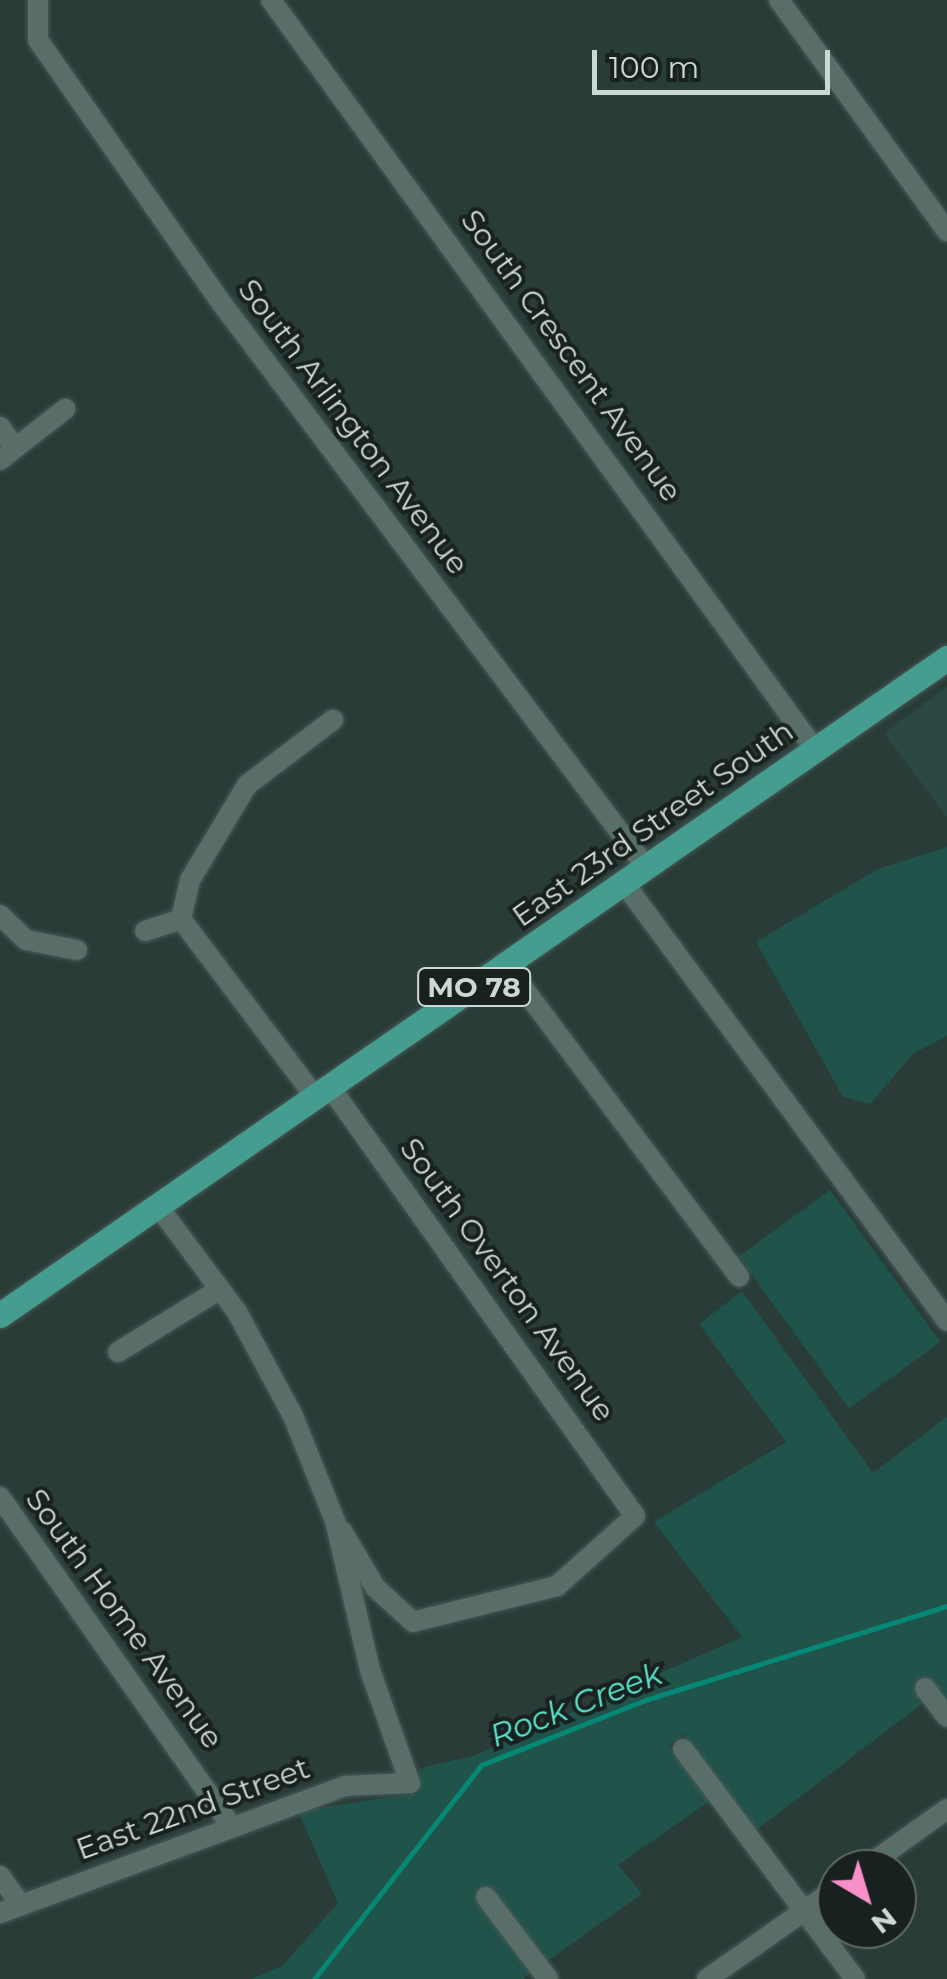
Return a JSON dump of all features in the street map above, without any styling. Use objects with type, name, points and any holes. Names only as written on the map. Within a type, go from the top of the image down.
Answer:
[{"type":"main road","name":"East 23rd Street South","points":[[0,1315],[947,658]]},
{"type":"street","name":"South Crescent Avenue","points":[[271,0],[816,751]]},
{"type":"street","points":[[778,0],[947,231]]},
{"type":"street","name":"South Arlington Avenue","points":[[36,5],[38,40],[223,305],[646,868]]},
{"type":"street","points":[[0,426],[7,453],[64,409]]},
{"type":"street","points":[[145,931],[181,919],[190,880],[247,785],[333,720]]},
{"type":"street","points":[[624,884],[947,1321]]},
{"type":"street","points":[[0,915],[26,940],[77,950]]},
{"type":"street","name":"South Overton Avenue","points":[[181,919],[322,1092],[633,1510],[630,1528],[557,1586],[414,1622],[375,1587],[336,1521]]},
{"type":"street","points":[[506,965],[739,1277]]},
{"type":"street","points":[[158,1206],[264,1355],[336,1521]]},
{"type":"street","points":[[118,1352],[220,1289]]},
{"type":"street","name":"South Home Avenue","points":[[0,1497],[232,1827]]},
{"type":"street","name":"East 22nd Street","points":[[0,1913],[345,1786],[410,1783],[370,1670],[336,1521]]},
{"type":"street","points":[[925,1688],[947,1717]]},
{"type":"street","points":[[683,1748],[855,1979]]},
{"type":"street","points":[[891,1849],[947,1809]]},
{"type":"street","points":[[0,1876],[21,1905]]},
{"type":"street","points":[[486,1897],[548,1979]]},
{"type":"street","points":[[707,1979],[817,1902]]},
{"type":"shaded area","points":[[947,687],[947,817],[884,733]]},
{"type":"shaded area","points":[[947,847],[947,1036],[914,1053],[870,1104],[843,1097],[756,942],[878,869]]},
{"type":"shaded area","points":[[830,1190],[941,1342],[849,1409],[739,1256]]},
{"type":"shaded area","points":[[742,1291],[873,1473],[947,1417],[947,1706],[924,1677],[913,1686],[926,1701],[756,1830],[683,1734],[668,1746],[711,1800],[618,1865],[642,1894],[546,1962],[490,1886],[475,1897],[531,1973],[523,1979],[251,1979],[282,1966],[338,1903],[298,1811],[416,1793],[420,1768],[473,1756],[742,1637],[654,1522],[786,1442],[699,1324]]},
{"type":"waterway","name":"Rock Creek","points":[[314,1979],[481,1765],[645,1700],[947,1606]]}]
